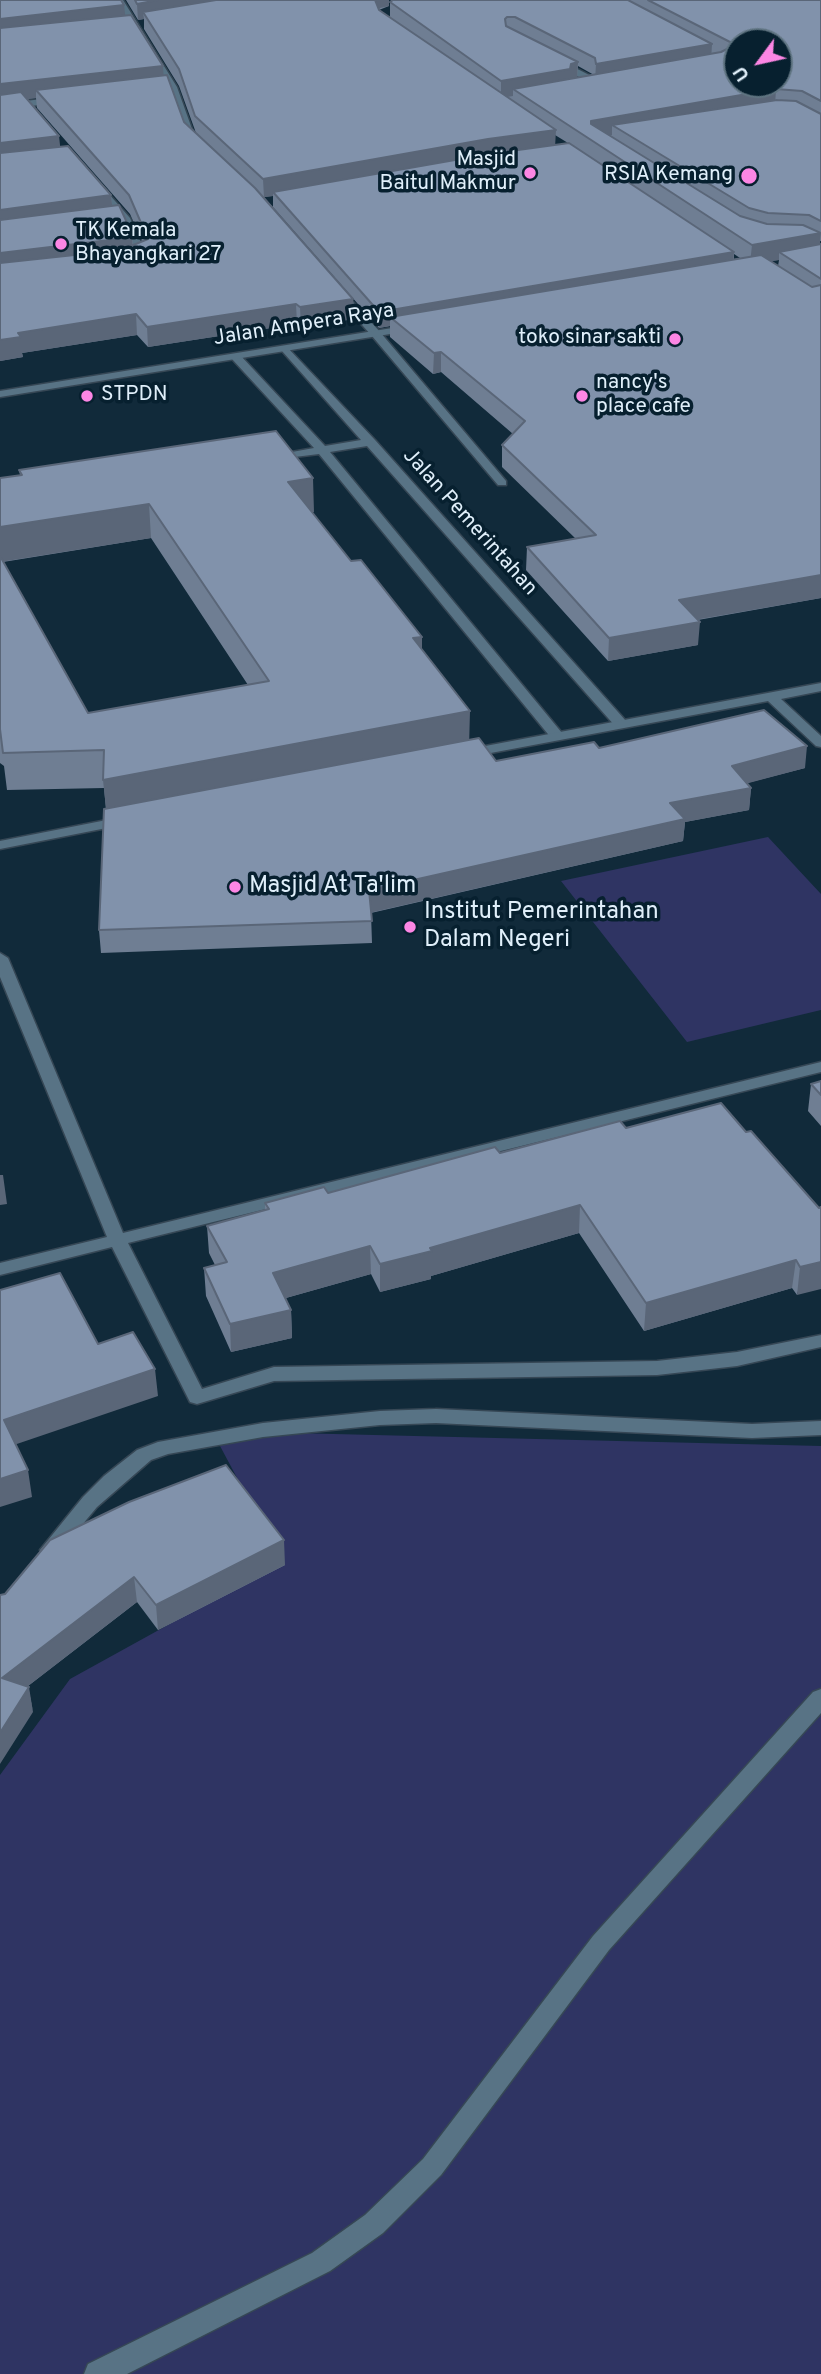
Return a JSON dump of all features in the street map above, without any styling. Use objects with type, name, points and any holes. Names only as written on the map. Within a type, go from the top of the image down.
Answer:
[{"type":"street","points":[[119,0],[132,29],[169,88],[190,136],[200,148]]},
{"type":"street","points":[[132,29],[147,24]]},
{"type":"street","points":[[544,55],[590,79],[588,83],[565,90],[593,88]]},
{"type":"street","points":[[0,107],[67,99]]},
{"type":"street","points":[[26,104],[34,113]]},
{"type":"street","points":[[90,178],[125,218],[142,256],[122,264]]},
{"type":"street","points":[[113,219],[125,218]]},
{"type":"street","points":[[332,284],[502,483]]},
{"type":"street","name":"Jalan Ampera Raya","points":[[0,394],[428,326]]},
{"type":"street","name":"Jalan Pemerintahan","points":[[286,349],[621,724]]},
{"type":"street","points":[[236,357],[323,451],[557,736]]},
{"type":"street","points":[[259,461],[371,442]]},
{"type":"street","points":[[447,758],[821,687]]},
{"type":"street","points":[[771,697],[821,743]]},
{"type":"street","points":[[0,845],[135,818]]},
{"type":"street","points":[[0,958],[118,1241],[197,1397],[274,1374],[657,1368],[737,1359],[821,1341]]},
{"type":"street","points":[[0,1269],[821,1067]]},
{"type":"street","points":[[35,1569],[90,1502],[111,1481],[144,1455],[165,1447],[263,1430],[422,1416],[752,1431],[821,1428]]},
{"type":"street","points":[[98,2374],[321,2262],[374,2224],[432,2167],[601,1943],[821,1698]]},
{"type":"shaded area","points":[[768,837],[821,894],[821,1010],[687,1042],[561,881]]},
{"type":"shaded area","points":[[212,1431],[821,1446],[821,2374],[0,2374],[0,1775],[70,1679],[282,1562]]},
{"type":"building","points":[[0,0],[121,0],[124,5],[0,19]]},
{"type":"building","points":[[135,0],[158,0],[137,4]]},
{"type":"building","points":[[216,0],[375,0],[379,10],[556,130],[488,139],[263,179],[195,116],[179,69],[143,12]]},
{"type":"building","points":[[628,0],[712,44],[596,64],[595,58],[515,17],[507,17],[506,26],[578,62],[571,64],[570,69],[501,81],[390,2]]},
{"type":"building","points":[[648,0],[821,0],[821,101],[802,91],[793,90],[793,28],[723,28],[723,38]]},
{"type":"building","points":[[131,15],[163,66],[0,84],[0,28]]},
{"type":"building","points":[[723,51],[724,98],[591,121],[591,124],[740,216],[767,224],[803,225],[821,233],[752,245],[513,89]]},
{"type":"building","points":[[167,75],[184,122],[255,188],[353,299],[300,307],[296,304],[147,327],[136,314],[18,333],[21,337],[0,340],[0,263],[121,250],[148,239],[129,195],[36,90]]},
{"type":"building","points":[[21,92],[59,136],[0,143],[0,95]]},
{"type":"building","name":"RSIA Kemang","points":[[777,100],[796,101],[821,114],[821,221],[809,215],[768,213],[749,208],[612,125]]},
{"type":"building","points":[[569,143],[734,252],[379,312],[273,192],[489,154]]},
{"type":"building","points":[[68,146],[111,195],[0,210],[0,153]]},
{"type":"building","points":[[119,205],[132,234],[118,239],[0,253],[0,220]]},
{"type":"building","points":[[821,244],[821,279],[779,252]]},
{"type":"building","points":[[761,255],[812,287],[821,285],[821,575],[679,600],[700,622],[609,638],[527,547],[596,535],[502,445],[525,421],[441,352],[434,353],[390,317]]},
{"type":"building","points":[[276,431],[313,478],[288,482],[351,561],[361,560],[422,637],[413,638],[470,711],[103,780],[104,750],[3,753],[0,729],[0,556],[88,713],[269,681],[149,504],[0,527],[0,478],[22,475],[19,470]]},
{"type":"building","points":[[764,710],[807,746],[732,766],[751,788],[670,803],[685,819],[369,890],[372,921],[99,930],[104,809],[479,738],[496,761],[594,742],[599,748]]},
{"type":"building","points":[[821,1081],[821,1095],[811,1084]]},
{"type":"building","points":[[721,1103],[746,1132],[751,1131],[819,1208],[821,1207],[821,1262],[800,1267],[796,1260],[646,1303],[580,1205],[430,1248],[432,1251],[380,1264],[370,1246],[273,1273],[291,1310],[230,1324],[204,1268],[227,1262],[207,1226],[269,1209],[265,1203],[324,1187],[328,1193],[495,1147],[500,1153],[620,1121],[626,1128]]},
{"type":"building","points":[[60,1273],[98,1344],[133,1332],[155,1369],[4,1420],[28,1470],[0,1479],[0,1290]]},
{"type":"building","points":[[226,1465],[284,1540],[156,1605],[134,1577],[2,1678],[29,1687],[0,1733],[0,1595],[5,1594],[50,1540],[129,1502]]},
{"type":"place","name":"Masjid Baitul Makmur","points":[[530,173]]},
{"type":"place","name":"RSIA Kemang","points":[[749,176]]},
{"type":"place","name":"TK Kemala Bhayangkari 27","points":[[61,244]]},
{"type":"place","name":"toko sinar sakti","points":[[675,339]]},
{"type":"place","name":"STPDN","points":[[87,396]]},
{"type":"place","name":"nancy's place cafe","points":[[582,396]]},
{"type":"place","name":"Masjid At Ta'lim","points":[[235,887]]},
{"type":"place","name":"Institut Pemerintahan Dalam Negeri","points":[[410,927]]}]
